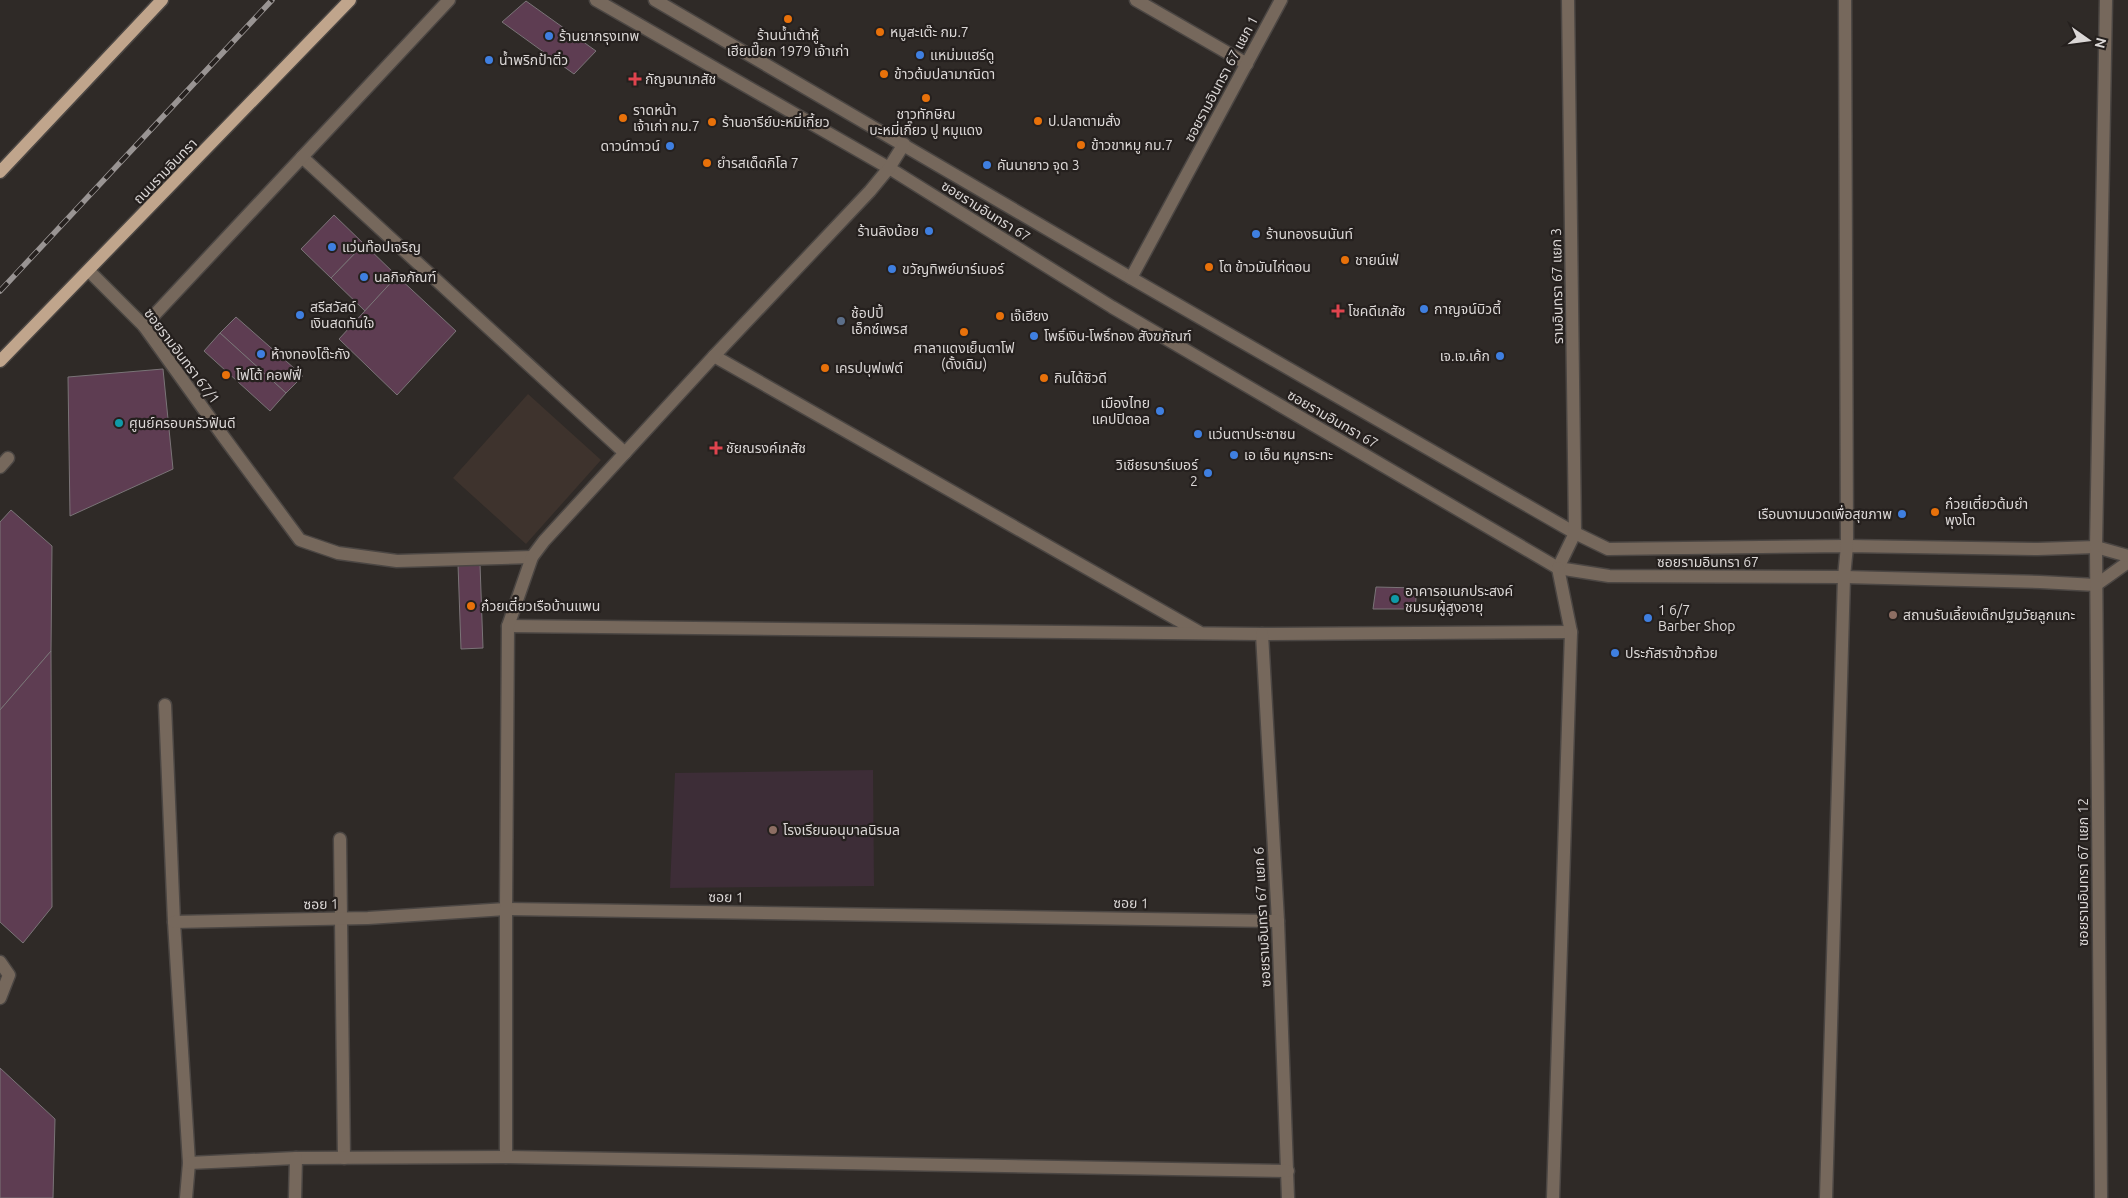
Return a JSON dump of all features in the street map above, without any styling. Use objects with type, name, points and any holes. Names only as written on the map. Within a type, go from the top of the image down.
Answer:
[{"type":"main road","points":[[0,172],[162,0]]},
{"type":"main road","name":"ถนนรามอินทรา","points":[[0,361],[90,271],[350,0]]},
{"type":"street","points":[[144,326],[449,0]]},
{"type":"street","name":"ซอยรามอินทรา 67","points":[[596,0],[890,168],[1112,307],[1558,568],[1609,576],[1844,577],[2040,582],[2096,586]]},
{"type":"street","name":"ซอยรามอินทรา 67","points":[[655,0],[1131,278],[1575,533],[1608,548],[1846,546],[2038,549],[2096,547],[2128,556]]},
{"type":"street","points":[[1136,0],[1247,64]]},
{"type":"street","name":"ซอยรามอินทรา 67 แยก 1","points":[[1131,278],[1281,0]]},
{"type":"street","name":"รามอินทรา 67 แยก 3","points":[[1558,568],[1575,533],[1568,0]]},
{"type":"street","points":[[1826,1198],[1846,546],[1845,0]]},
{"type":"street","name":"ซอยรามอินทรา 67 แยก 12","points":[[2101,1198],[2096,547],[2106,0]]},
{"type":"street","points":[[506,1157],[508,626],[532,557],[544,541],[714,356],[870,192],[890,168],[904,144]]},
{"type":"street","points":[[302,157],[625,453]]},
{"type":"street","name":"ซอยรามอินทรา 67/1","points":[[90,271],[144,326],[300,540],[338,554],[397,561],[532,557]]},
{"type":"street","points":[[714,356],[1200,632]]},
{"type":"street","points":[[2096,586],[2128,562]]},
{"type":"street","points":[[1553,1198],[1571,632],[1558,568]]},
{"type":"street","points":[[508,626],[1262,634],[1571,632]]},
{"type":"street","name":"ซอยรามอินทรา 67 แยก 6","points":[[1262,634],[1278,921],[1288,1198]]},
{"type":"street","points":[[165,705],[174,922],[188,1163],[186,1198]]},
{"type":"street","points":[[340,839],[344,1158]]},
{"type":"street","name":"ซอย 1","points":[[174,922],[368,918],[506,909],[1278,921]]},
{"type":"street","points":[[0,962],[9,975],[0,998]]},
{"type":"street","points":[[188,1163],[296,1158],[506,1157],[1288,1170]]},
{"type":"street","points":[[295,1198],[296,1158]]},
{"type":"shaded area","points":[[528,394],[601,460],[526,544],[453,478]]},
{"type":"shaded area","name":"โรงเรียนอนุบาลนิรมล","points":[[873,770],[874,886],[670,888],[675,773]]},
{"type":"building","name":"ร้านยากรุงเทพ","points":[[526,1],[596,51],[574,74],[502,22]]},
{"type":"building","name":"แว่นท๊อปเจริญ","points":[[334,215],[364,244],[331,278],[301,249]]},
{"type":"building","name":"นลกิจภัณฑ์","points":[[364,244],[397,276],[365,311],[331,278]]},
{"type":"building","points":[[397,276],[456,331],[397,395],[339,339]]},
{"type":"building","name":"ห้างทองโต๊ะกัง","points":[[236,317],[303,376],[286,393],[220,333]]},
{"type":"building","points":[[220,333],[286,393],[270,411],[204,351]]},
{"type":"building","name":"ศูนย์ครอบครัวฟันดี","points":[[163,369],[173,469],[70,516],[68,377]]},
{"type":"building","points":[[11,510],[52,546],[51,651],[0,710],[0,522]]},
{"type":"building","name":"ก๋วยเตี๋ยวเรือบ้านแพน","points":[[458,564],[480,564],[483,648],[461,649]]},
{"type":"building","name":"อาคารอเนกประสงค์ ชมรมผู้สูงอายุ","points":[[1376,587],[1417,588],[1415,609],[1373,609]]},
{"type":"building","points":[[51,651],[52,907],[23,943],[0,922],[0,710]]},
{"type":"building","points":[[0,1068],[55,1119],[53,1198],[0,1198]]},
{"type":"railway","points":[[0,291],[272,0]]},
{"type":"place","name":"ร้านน้ำเต้าหู้ เฮียเปี๊ยก 1979 เจ้าเก่า","points":[[788,19]]},
{"type":"place","name":"หมูสะเต๊ะ กม.7","points":[[880,32]]},
{"type":"place","name":"ร้านยากรุงเทพ","points":[[549,36]]},
{"type":"place","name":"แหม่มแฮร์ดู","points":[[920,55]]},
{"type":"place","name":"น้ำพริกป้าติ๋ว","points":[[489,60]]},
{"type":"place","name":"ข้าวต้มปลามาณิดา","points":[[884,74]]},
{"type":"place","name":"กัญจนาเภสัช","points":[[635,79]]},
{"type":"place","name":"ชาวทักษิณ บะหมี่เกี๊ยว ปู หมูแดง","points":[[926,98]]},
{"type":"place","name":"ราดหน้า เจ้าเก่า กม.7","points":[[623,118]]},
{"type":"place","name":"ป.ปลาตามสั่ง","points":[[1038,121]]},
{"type":"place","name":"ร้านอารีย์บะหมี่เกี้ยว","points":[[712,122]]},
{"type":"place","name":"ข้าวขาหมู กม.7","points":[[1081,145]]},
{"type":"place","name":"ดาวน์ทาวน์","points":[[670,146]]},
{"type":"place","name":"ยำรสเด็ดกิโล 7","points":[[707,163]]},
{"type":"place","name":"คันนายาว จุด 3","points":[[987,165]]},
{"type":"place","name":"ร้านลิงน้อย","points":[[929,231]]},
{"type":"place","name":"ร้านทองธนนันท์","points":[[1256,234]]},
{"type":"place","name":"แว่นท๊อปเจริญ","points":[[332,247]]},
{"type":"place","name":"ชายน์เฟ่","points":[[1345,260]]},
{"type":"place","name":"โต ข้าวมันไก่ตอน","points":[[1209,267]]},
{"type":"place","name":"ขวัญทิพย์บาร์เบอร์","points":[[892,269]]},
{"type":"place","name":"นลกิจภัณฑ์","points":[[364,277]]},
{"type":"place","name":"กาญจน์บิวตี้","points":[[1424,309]]},
{"type":"place","name":"โชคดีเภสัช","points":[[1338,311]]},
{"type":"place","name":"สรีสวัสด์ เงินสดทันใจ","points":[[300,315]]},
{"type":"place","name":"เจ๊เฮียง","points":[[1000,316]]},
{"type":"place","name":"ช้อปปี้ เอ็กซ์เพรส","points":[[841,321]]},
{"type":"place","name":"ศาลาแดงเย็นตาโฟ (ดั้งเดิม)","points":[[964,332]]},
{"type":"place","name":"โพธิ์เงิน-โพธิ์ทอง สังฆภัณฑ์","points":[[1034,336]]},
{"type":"place","name":"ห้างทองโต๊ะกัง","points":[[261,354]]},
{"type":"place","name":"เจ.เจ.เค้ก","points":[[1500,356]]},
{"type":"place","name":"เครปบุฟเฟต์","points":[[825,368]]},
{"type":"place","name":"โฟโต้ คอฟฟี่","points":[[226,375]]},
{"type":"place","name":"กินได้ชิวดี","points":[[1044,378]]},
{"type":"place","name":"เมืองไทย แคปปิตอล","points":[[1160,411]]},
{"type":"place","name":"ศูนย์ครอบครัวฟันดี","points":[[119,423]]},
{"type":"place","name":"แว่นตาประชาชน","points":[[1198,434]]},
{"type":"place","name":"ชัยณรงค์เภสัช","points":[[716,448]]},
{"type":"place","name":"เอ เอ็น หมูกระทะ","points":[[1234,455]]},
{"type":"place","name":"วิเชียรบาร์เบอร์ 2","points":[[1208,473]]},
{"type":"place","name":"ก๋วยเตี๋ยวต้มยำ พุงโต","points":[[1935,512]]},
{"type":"place","name":"เรือนงามนวดเพื่อสุขภาพ","points":[[1902,514]]},
{"type":"place","name":"อาคารอเนกประสงค์ ชมรมผู้สูงอายุ","points":[[1395,599]]},
{"type":"place","name":"ก๋วยเตี๋ยวเรือบ้านแพน","points":[[471,606]]},
{"type":"place","name":"สถานรับเลี้ยงเด็กปฐมวัยลูกแกะ","points":[[1893,615]]},
{"type":"place","name":"1 6/7 Barber Shop","points":[[1648,618]]},
{"type":"place","name":"ประภัสราข้าวถ้วย","points":[[1615,653]]},
{"type":"place","name":"โรงเรียนอนุบาลนิรมล","points":[[773,830]]}]
